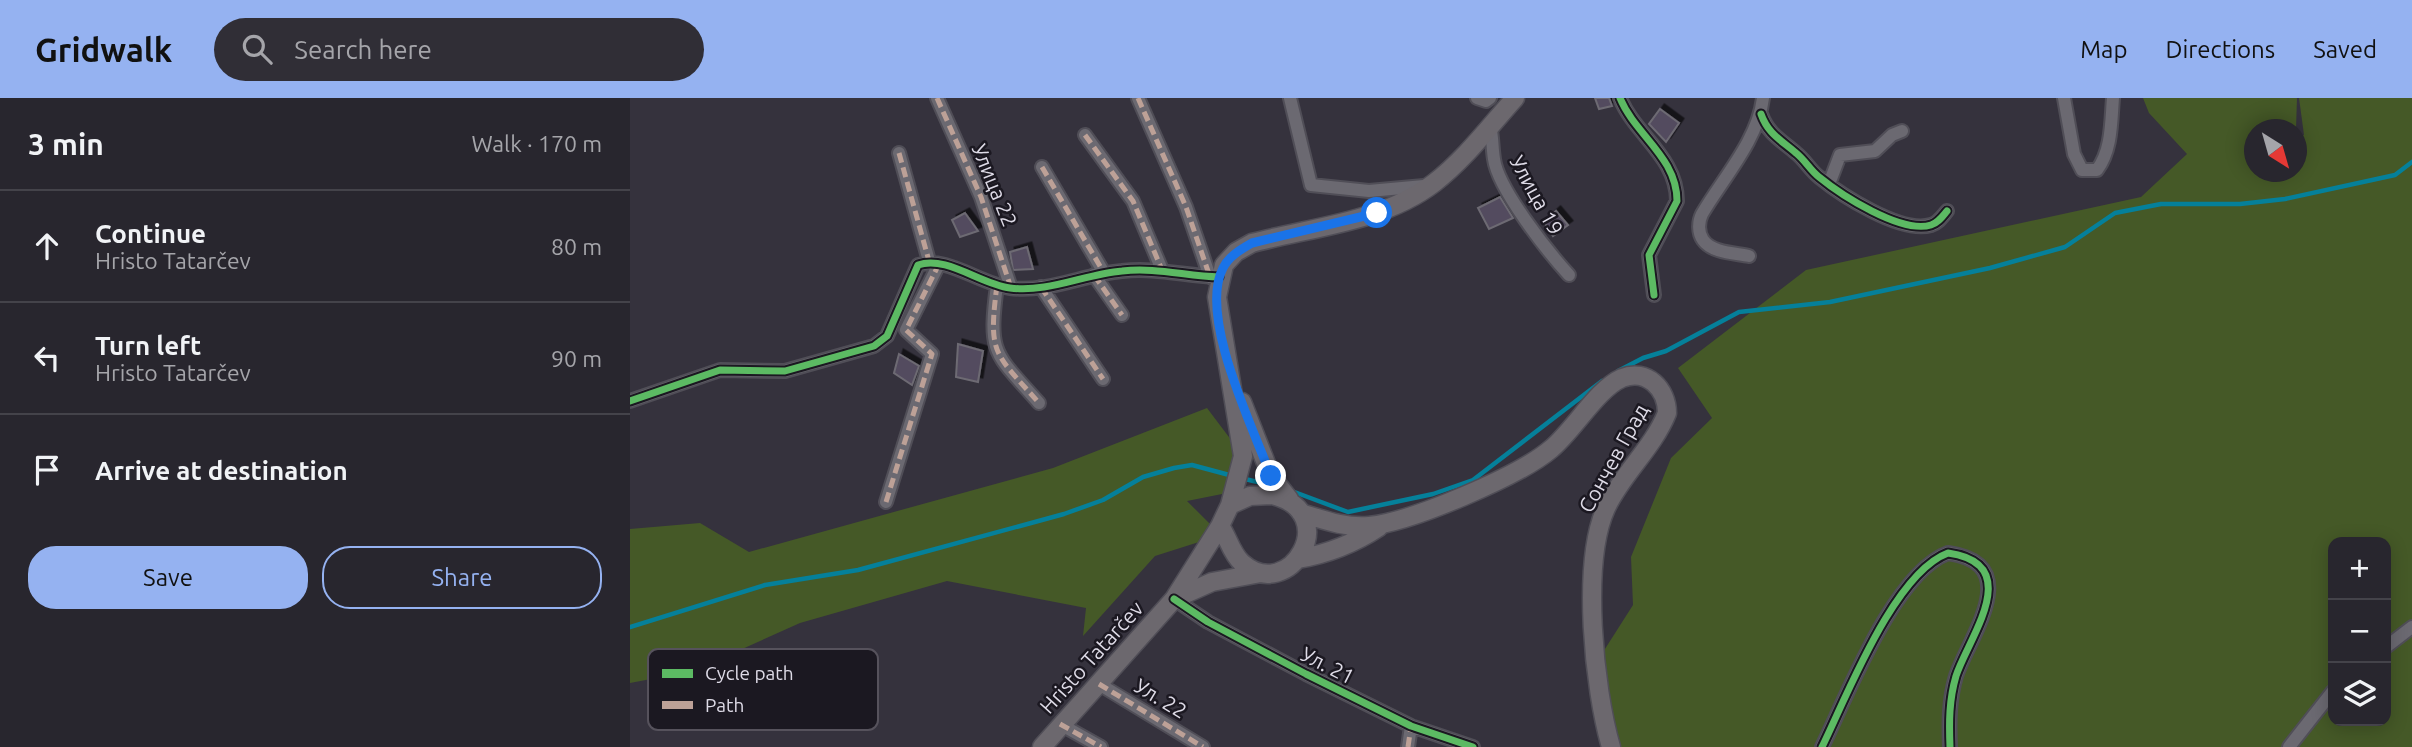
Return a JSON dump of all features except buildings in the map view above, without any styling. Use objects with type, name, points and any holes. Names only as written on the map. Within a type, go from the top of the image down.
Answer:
[{"type":"main road","points":[[1389,521],[1348,544],[1318,556],[1298,559],[1286,569],[1262,572],[1253,570],[1237,558],[1220,526],[1230,505],[1243,456],[1233,380],[1219,323],[1214,277],[1236,252],[1252,243],[1377,213],[1409,200],[1456,164],[1515,98]]},
{"type":"main road","name":"Сончев Град","points":[[1389,521],[1428,510],[1537,459],[1580,422],[1603,391],[1622,378],[1639,375],[1652,380],[1662,390],[1667,403],[1663,423],[1607,508],[1594,552],[1597,666],[1611,747]]},
{"type":"main road","points":[[1233,380],[1271,476],[1277,487],[1297,508],[1307,531],[1298,559]]},
{"type":"main road","points":[[1230,505],[1250,496],[1272,495],[1297,508],[1353,526],[1389,521]]},
{"type":"main road","name":"Hristo Tatarčev","points":[[1042,747],[1174,599],[1220,526]]},
{"type":"main road","name":"Hristo Tatarčev","points":[[1174,599],[1212,582],[1262,572]]},
{"type":"street","name":"Улица 22","points":[[937,98],[981,197],[1011,288]]},
{"type":"street","points":[[630,401],[720,370],[785,371],[874,346],[887,336],[918,265],[934,262],[1011,288],[1041,287],[1099,274],[1162,270],[1214,277],[1138,98]]},
{"type":"street","points":[[1290,98],[1307,179],[1311,184],[1391,191],[1432,185]]},
{"type":"street","points":[[1477,98],[1486,101],[1490,98]]},
{"type":"street","points":[[1620,98],[1626,113],[1659,151],[1677,191],[1677,201],[1649,255],[1654,295]]},
{"type":"street","points":[[1749,256],[1709,246],[1702,239],[1699,226],[1702,215],[1713,201],[1761,114],[1763,98]]},
{"type":"street","points":[[2064,98],[2074,155],[2082,170],[2097,170],[2103,162],[2113,98]]},
{"type":"street","points":[[1761,114],[1766,129],[1829,184],[1854,202],[1912,225],[1929,226],[1938,222],[1947,211]]},
{"type":"street","name":"Улица 19","points":[[1490,126],[1495,143],[1494,159],[1501,176],[1542,246],[1569,275]]},
{"type":"street","points":[[1829,184],[1840,155],[1875,151],[1892,135],[1902,131]]},
{"type":"street","points":[[1086,135],[1133,201],[1162,270]]},
{"type":"street","points":[[886,502],[932,354],[906,330],[934,262],[899,153]]},
{"type":"street","points":[[1042,167],[1122,315]]},
{"type":"street","points":[[997,285],[991,331],[997,355],[1039,403]]},
{"type":"street","points":[[1041,287],[1103,379]]},
{"type":"street","points":[[1822,747],[1895,604],[1922,568],[1948,553],[1969,559],[1979,566],[1988,581],[1990,597],[1952,694],[1950,747]]},
{"type":"street","name":"Ул. 21","points":[[1174,599],[1208,622],[1411,726],[1473,747]]},
{"type":"street","points":[[2391,643],[2412,627]]},
{"type":"street","name":"Ул. 22","points":[[1100,684],[1203,747]]},
{"type":"street","points":[[2289,747],[2328,697]]},
{"type":"street","points":[[1060,724],[1101,747]]},
{"type":"street","points":[[1408,747],[1411,726]]},
{"type":"green space","points":[[2143,98],[2297,98],[2296,119],[2244,119],[2244,182],[2307,182],[2307,119],[2302,119],[2299,98],[2412,98],[2412,747],[1601,747],[1589,674],[1633,605],[1631,557],[1671,458],[1712,418],[1678,368],[1806,270],[2141,197],[2187,154],[2149,113]]},
{"type":"green space","points":[[1207,408],[1238,449],[1227,493],[1187,501],[1221,535],[1155,556],[1083,636],[1086,608],[947,581],[800,623],[742,649],[648,649],[648,680],[630,683],[630,529],[700,523],[749,552],[1053,468]]},
{"type":"waterway","points":[[1618,371],[1643,358],[1666,351],[1739,312],[1830,302],[1990,268],[2065,247],[2115,213],[2161,204],[2240,204],[2285,199],[2395,175],[2412,162]]},
{"type":"waterway","points":[[1289,490],[1348,512],[1433,494],[1473,480],[1602,381]]},
{"type":"waterway","points":[[630,627],[765,585],[858,570],[1064,514],[1103,500],[1143,477],[1174,468],[1192,465],[1233,476]]},
{"type":"waterway","points":[[1241,478],[1270,485]]},
{"type":"marked path","points":[[937,98],[981,197],[1011,288]]},
{"type":"marked path","points":[[1138,98],[1186,207],[1210,277]]},
{"type":"marked path","points":[[1085,135],[1133,201],[1162,270]]},
{"type":"marked path","points":[[899,153],[929,261]]},
{"type":"marked path","points":[[1042,167],[1104,273]]},
{"type":"marked path","points":[[886,502],[932,354],[906,330],[939,264]]},
{"type":"marked path","points":[[1094,275],[1122,315]]},
{"type":"marked path","points":[[997,285],[994,340],[1004,362],[1039,403]]},
{"type":"marked path","points":[[1041,287],[1103,379]]},
{"type":"marked path","points":[[1099,684],[1203,747]]},
{"type":"marked path","points":[[1060,724],[1101,747]]},
{"type":"marked path","points":[[1408,747],[1411,726]]},
{"type":"cycle path","points":[[1620,98],[1635,124],[1663,159],[1675,185],[1677,201],[1649,255],[1654,295]]},
{"type":"cycle path","points":[[1761,114],[1771,132],[1816,174],[1872,211],[1888,219],[1918,226],[1933,224],[1947,211]]},
{"type":"cycle path","points":[[630,401],[720,370],[785,371],[874,346],[887,336],[918,265],[940,264],[999,285],[1024,289],[1134,270],[1219,277]]},
{"type":"cycle path","points":[[1822,747],[1874,638],[1891,610],[1928,565],[1948,553],[1971,560],[1984,571],[1988,586],[1980,623],[1956,676],[1950,711],[1950,747]]},
{"type":"cycle path","points":[[1174,599],[1208,622],[1411,726],[1473,747]]},
{"type":"route","points":[[1271,476],[1233,380],[1224,349],[1217,297],[1219,277],[1224,265],[1236,252],[1252,243],[1377,213]]}]
